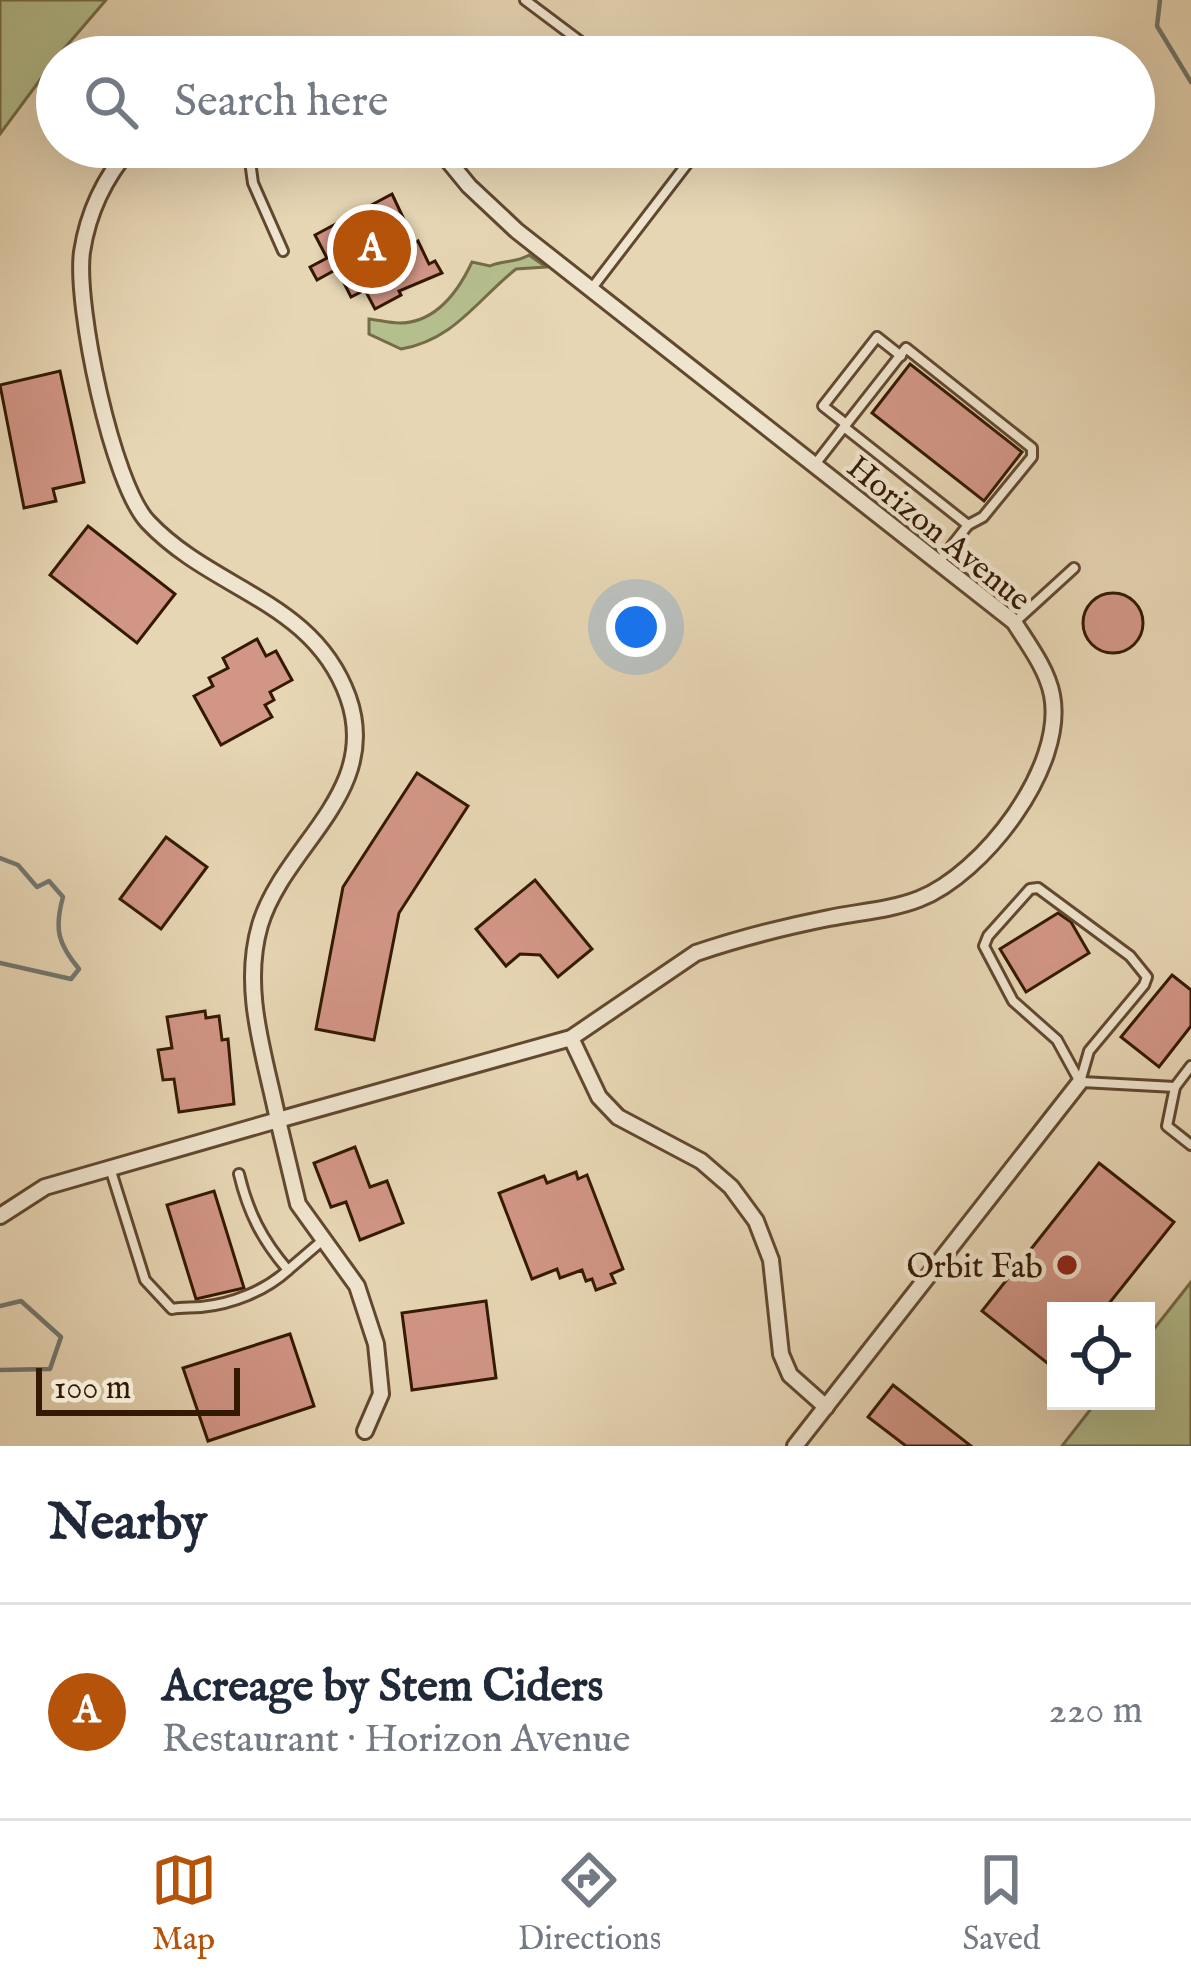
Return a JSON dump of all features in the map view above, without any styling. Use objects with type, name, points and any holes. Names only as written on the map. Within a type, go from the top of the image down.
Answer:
[{"type":"street","points":[[117,168],[99,194],[82,254],[86,327],[120,473],[144,518],[167,540],[304,627],[331,661],[349,700],[354,729],[350,770],[338,802],[274,891],[255,949],[250,984],[298,1204],[362,1295],[376,1344],[381,1394],[365,1431]]},
{"type":"street","name":"Horizon Avenue","points":[[0,1216],[45,1187],[109,1167],[571,1038],[696,953],[782,927],[919,899],[966,869],[1026,796],[1048,748],[1052,696],[1015,622],[496,214],[455,168]]},
{"type":"street","points":[[571,1038],[599,1097],[618,1117],[700,1161],[731,1186],[756,1221],[771,1260],[781,1354],[790,1375],[826,1407]]},
{"type":"street","points":[[801,1444],[1080,1082]]},
{"type":"lane","points":[[525,0],[573,36]]},
{"type":"lane","points":[[251,168],[283,250]]},
{"type":"lane","points":[[591,289],[684,168]]},
{"type":"lane","points":[[901,356],[878,337],[823,406],[968,526]]},
{"type":"lane","points":[[815,465],[906,348],[1032,448],[1032,457],[940,562]]},
{"type":"lane","points":[[1015,622],[1074,568]]},
{"type":"lane","points":[[1030,889],[1054,896],[1130,956],[1147,976],[1089,1051],[1080,1082],[1057,1040],[1013,1001],[984,946],[1030,889]]},
{"type":"lane","points":[[1191,1066],[1175,1087],[1167,1126],[1191,1145]]},
{"type":"lane","points":[[1080,1082],[1175,1087]]},
{"type":"lane","points":[[109,1167],[145,1280],[172,1310],[199,1308],[271,1285],[324,1239]]},
{"type":"lane","points":[[239,1174],[247,1207],[262,1237],[288,1270]]},
{"type":"green space","points":[[0,0],[106,0],[75,36],[36,36],[36,85],[0,134]]},
{"type":"green space","points":[[529,255],[546,267],[516,269],[436,337],[401,349],[369,334],[369,319],[412,322],[435,312],[453,294],[472,262],[490,266]]},
{"type":"green space","points":[[1191,1282],[1191,1446],[1062,1446],[1090,1410],[1155,1410],[1155,1328]]},
{"type":"building","points":[[392,194],[415,243],[418,241],[429,264],[435,261],[442,273],[399,291],[401,295],[375,309],[365,290],[351,297],[337,269],[317,280],[310,267],[327,258],[315,235]]},
{"type":"building","points":[[910,364],[1022,452],[984,501],[872,413]]},
{"type":"building","points":[[60,371],[84,482],[53,489],[56,501],[24,508],[0,385]]},
{"type":"building","points":[[88,526],[175,594],[137,643],[50,575]]},
{"type":"building","points":[[1113,593],[1134,602],[1143,623],[1134,644],[1113,653],[1092,644],[1083,623],[1092,602]]},
{"type":"building","points":[[257,639],[266,656],[276,651],[292,680],[270,692],[274,700],[265,705],[272,717],[221,745],[194,696],[213,686],[209,678],[228,668],[223,658]]},
{"type":"building","points":[[417,773],[468,806],[399,913],[374,1040],[316,1029],[343,887]]},
{"type":"building","points":[[166,837],[207,867],[161,929],[120,899]]},
{"type":"building","points":[[535,880],[592,949],[558,977],[540,955],[520,954],[506,966],[476,929]]},
{"type":"building","points":[[1058,913],[1071,922],[1089,953],[1026,992],[1000,949]]},
{"type":"building","points":[[1172,975],[1191,990],[1191,1026],[1159,1067],[1121,1037]]},
{"type":"building","points":[[205,1011],[206,1018],[219,1016],[222,1040],[228,1039],[234,1104],[179,1112],[174,1079],[163,1080],[158,1050],[172,1048],[167,1017]]},
{"type":"building","points":[[355,1147],[370,1187],[387,1181],[403,1223],[360,1240],[346,1202],[331,1207],[314,1163]]},
{"type":"building","points":[[1099,1163],[1174,1222],[1110,1302],[1047,1302],[1047,1363],[982,1311]]},
{"type":"building","points":[[576,1172],[578,1179],[587,1175],[623,1269],[611,1274],[615,1283],[596,1290],[582,1270],[560,1278],[557,1269],[532,1279],[499,1193],[544,1176],[547,1183]]},
{"type":"building","points":[[214,1191],[244,1288],[196,1299],[167,1205]]},
{"type":"building","points":[[486,1301],[496,1378],[412,1390],[402,1313]]},
{"type":"building","points":[[290,1334],[314,1406],[208,1441],[183,1368]]},
{"type":"building","points":[[893,1385],[971,1446],[906,1446],[868,1417]]},
{"type":"waterway","points":[[1160,0],[1157,26],[1191,82]]},
{"type":"waterway","points":[[0,858],[18,865],[37,887],[49,881],[63,897],[60,936],[79,969],[71,979],[0,963]]},
{"type":"waterway","points":[[0,1306],[21,1301],[61,1337],[50,1369],[0,1370]]},
{"type":"place","name":"Acreage by Stem Ciders","points":[[372,249]]},
{"type":"place","name":"Orbit Fab","points":[[1067,1265]]}]
